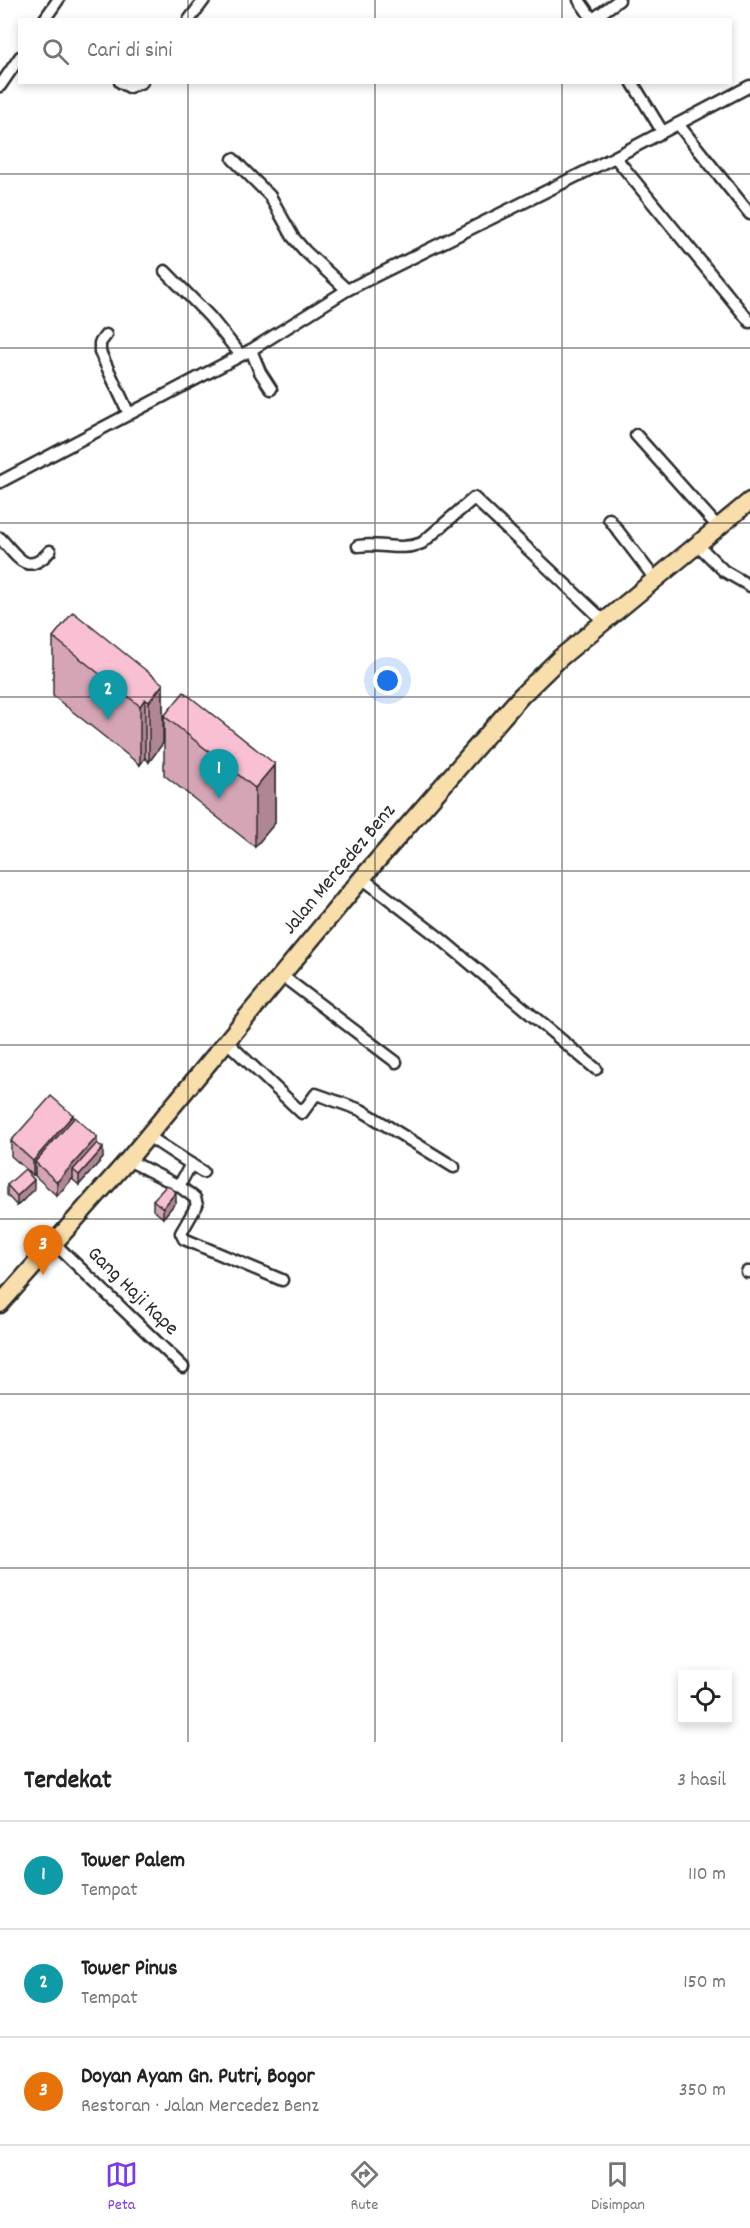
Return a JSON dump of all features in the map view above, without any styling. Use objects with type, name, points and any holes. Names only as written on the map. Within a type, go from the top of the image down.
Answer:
[{"type":"main road","name":"Jalan Mercedez Benz","points":[[0,1304],[128,1160],[362,878],[521,696],[604,621],[749,502]]},
{"type":"street","points":[[45,18],[58,0]]},
{"type":"street","points":[[190,18],[204,0]]},
{"type":"street","points":[[579,0],[592,18]]},
{"type":"street","points":[[594,18],[619,0]]},
{"type":"street","points":[[0,86],[18,60]]},
{"type":"street","points":[[124,84],[129,87],[136,87],[140,84]]},
{"type":"street","points":[[633,84],[662,130]]},
{"type":"street","points":[[0,482],[246,352],[346,290],[615,157],[662,130],[750,86]]},
{"type":"street","points":[[678,124],[750,213]]},
{"type":"street","points":[[615,157],[750,322]]},
{"type":"street","points":[[233,159],[270,196],[294,237],[346,290]]},
{"type":"street","points":[[165,271],[246,352],[271,389]]},
{"type":"street","points":[[106,335],[100,343],[100,352],[129,414]]},
{"type":"street","points":[[636,435],[718,527]]},
{"type":"street","points":[[358,546],[372,543],[412,548],[422,543],[474,498],[604,621]]},
{"type":"street","points":[[609,519],[655,579]]},
{"type":"street","points":[[0,538],[23,562],[32,565],[39,563],[50,551]]},
{"type":"street","points":[[697,544],[724,571],[750,586]]},
{"type":"street","points":[[362,878],[441,939],[597,1069]]},
{"type":"street","points":[[281,975],[396,1062]]},
{"type":"street","points":[[226,1041],[302,1113],[316,1094],[361,1110],[454,1167]]},
{"type":"street","points":[[148,1136],[203,1172]]},
{"type":"street","points":[[128,1160],[179,1186],[197,1202],[181,1237],[282,1280]]},
{"type":"street","points":[[179,1186],[191,1164]]},
{"type":"street","name":"Gang Haji Kape","points":[[55,1244],[183,1367]]},
{"type":"building","points":[[73,612],[163,684],[149,702],[145,699],[140,706],[53,637]]},
{"type":"building","points":[[184,692],[275,764],[255,788],[164,716]]},
{"type":"building","points":[[51,1096],[73,1115],[33,1161],[11,1141]]},
{"type":"building","points":[[75,1117],[97,1137],[57,1182],[35,1162]]},
{"type":"building","points":[[97,1143],[103,1148],[79,1175],[73,1170]]},
{"type":"building","points":[[25,1169],[34,1180],[17,1196],[7,1185]]},
{"type":"building","points":[[167,1185],[176,1192],[163,1208],[153,1200]]},
{"type":"place","name":"Tower Pinus","points":[[108,720]]},
{"type":"place","name":"Tower Palem","points":[[219,799]]},
{"type":"place","name":"Doyan Ayam Gn. Putri, Bogor","points":[[43,1275]]}]
